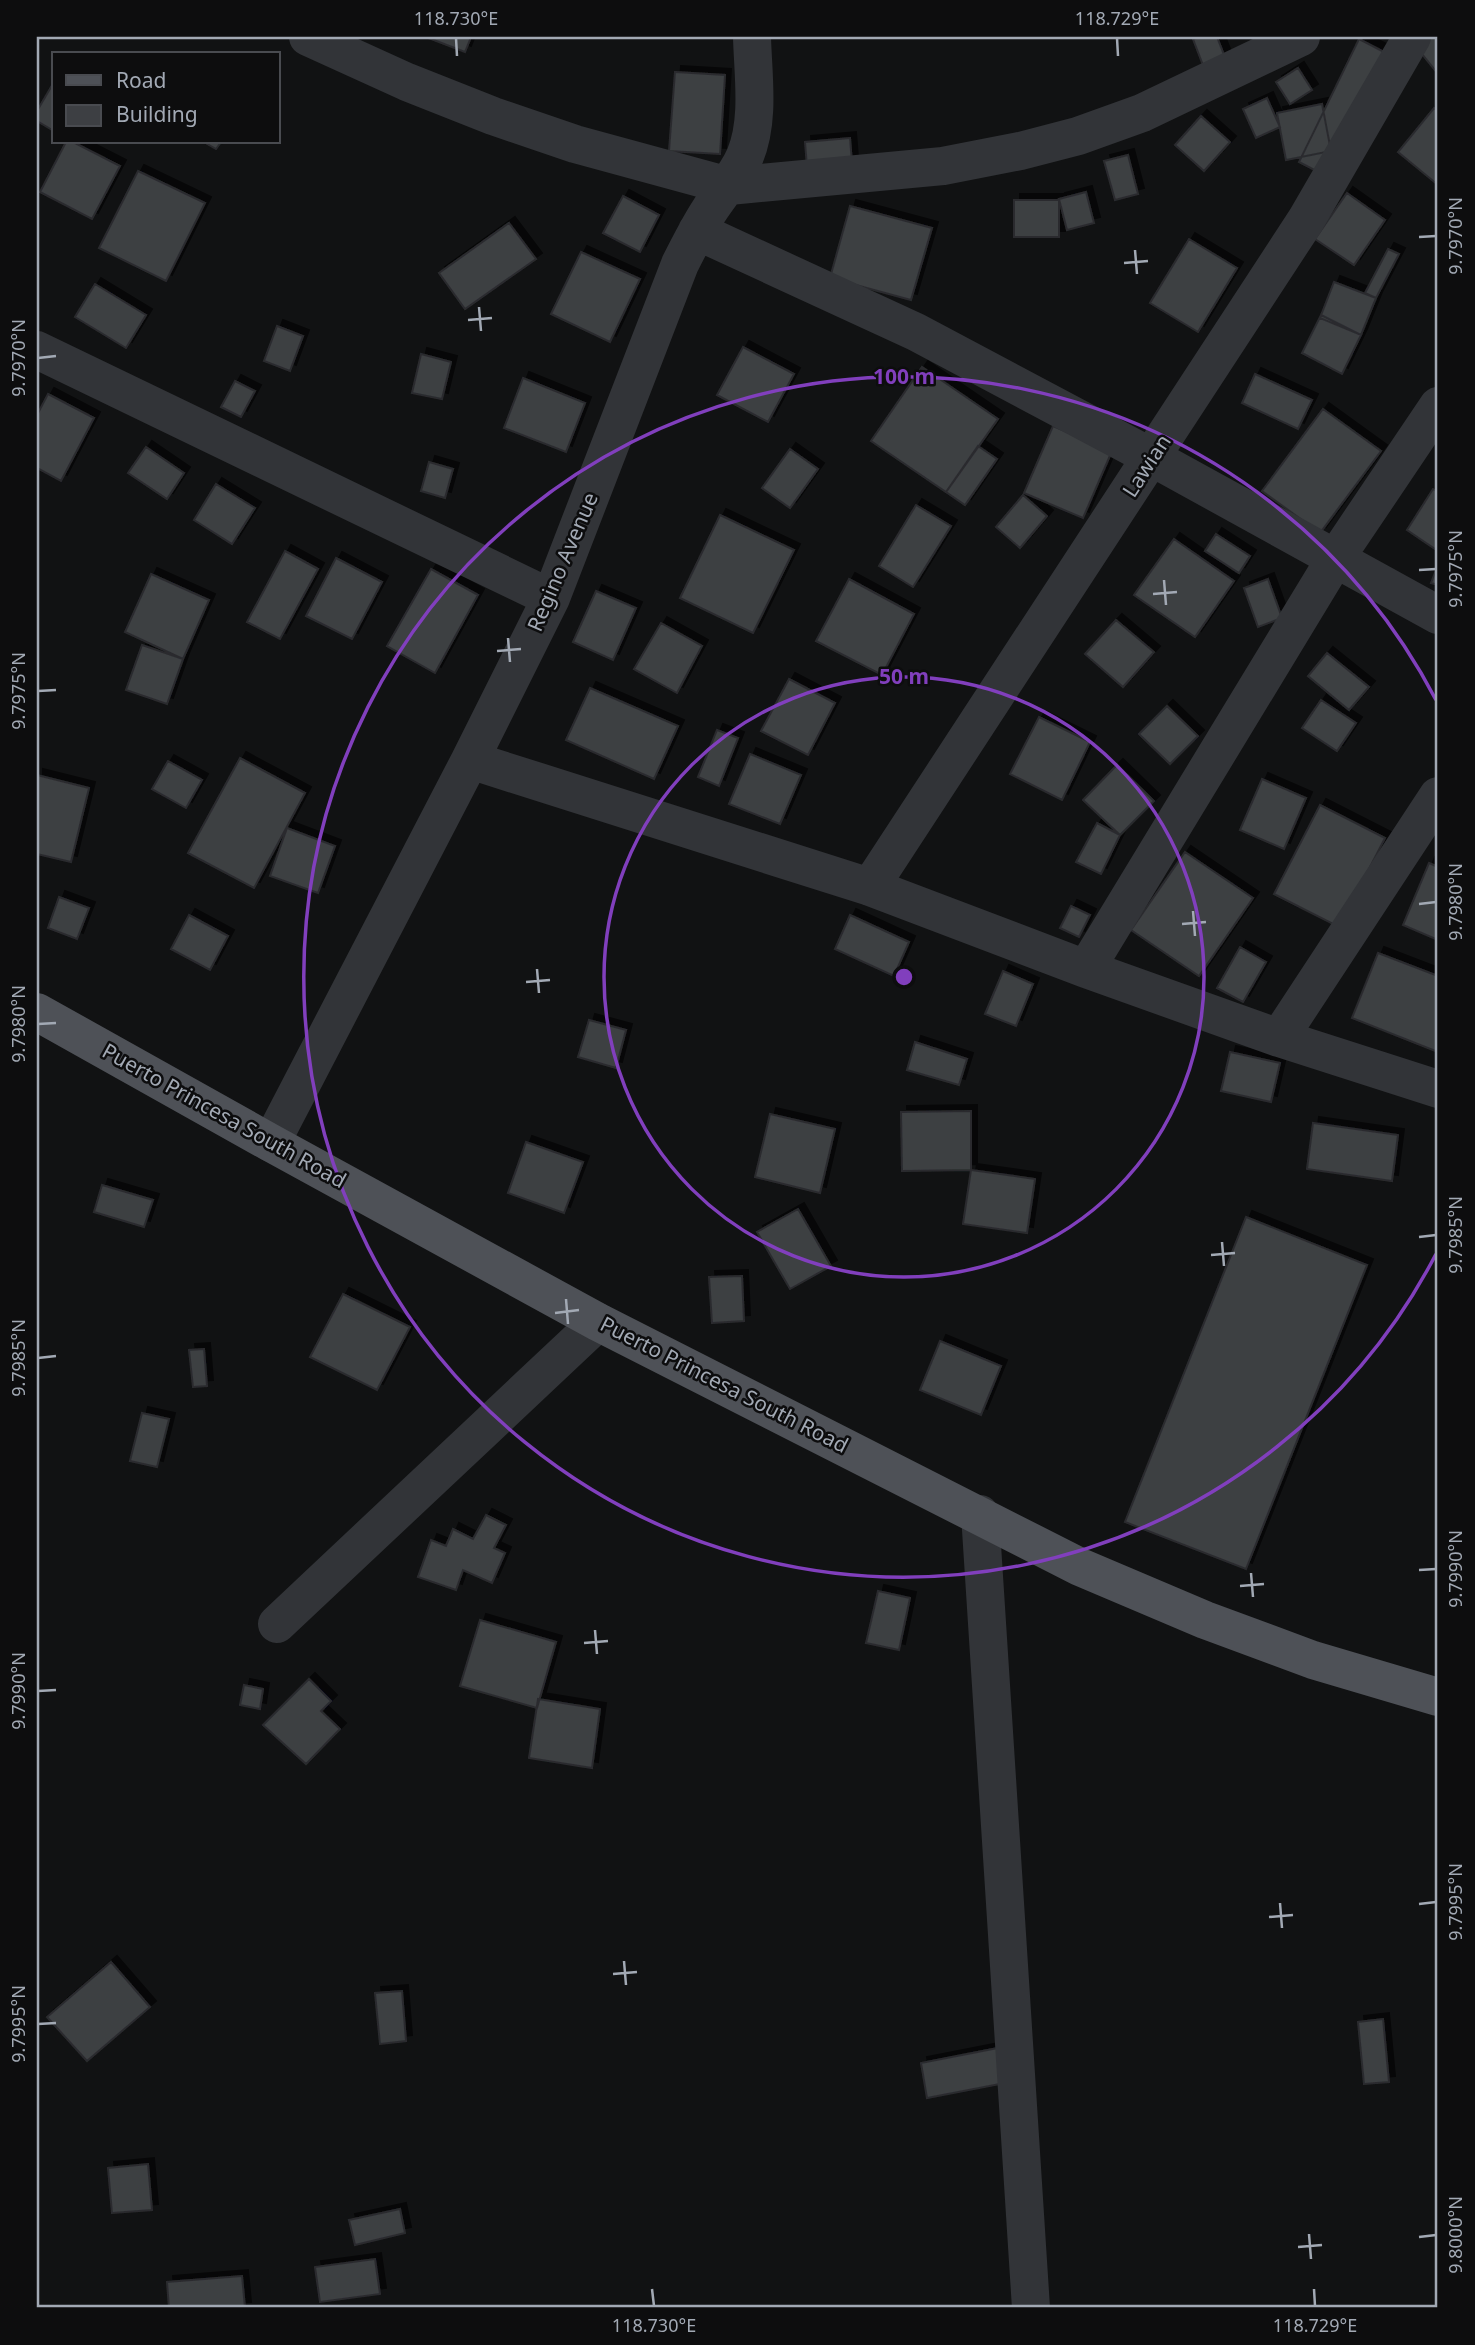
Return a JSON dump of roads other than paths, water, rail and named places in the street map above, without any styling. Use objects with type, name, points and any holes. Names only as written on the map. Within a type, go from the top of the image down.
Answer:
[{"type":"main road","name":"Puerto Princesa South Road","points":[[37,1012],[598,1322],[1080,1567],[1205,1620],[1313,1660],[1438,1697]]},
{"type":"street","points":[[308,37],[407,82],[494,116],[575,144],[729,186],[943,166],[1078,136],[1142,113],[1301,37]]},
{"type":"street","name":"Regino Avenue","points":[[271,1143],[551,598],[680,264],[696,231],[710,208],[729,186],[746,155],[752,128],[752,37]]},
{"type":"street","name":"Lawian","points":[[870,887],[1307,220],[1412,37]]},
{"type":"street","points":[[696,231],[916,332],[1153,458],[1438,615]]},
{"type":"street","points":[[37,350],[551,598]]},
{"type":"street","points":[[1086,969],[1335,559],[1438,406]]},
{"type":"street","points":[[470,760],[870,887],[1086,969],[1279,1038],[1438,1089]]},
{"type":"street","points":[[1279,1038],[1438,796]]},
{"type":"street","points":[[277,1623],[598,1322]]},
{"type":"street","points":[[980,1514],[1031,2308]]}]
